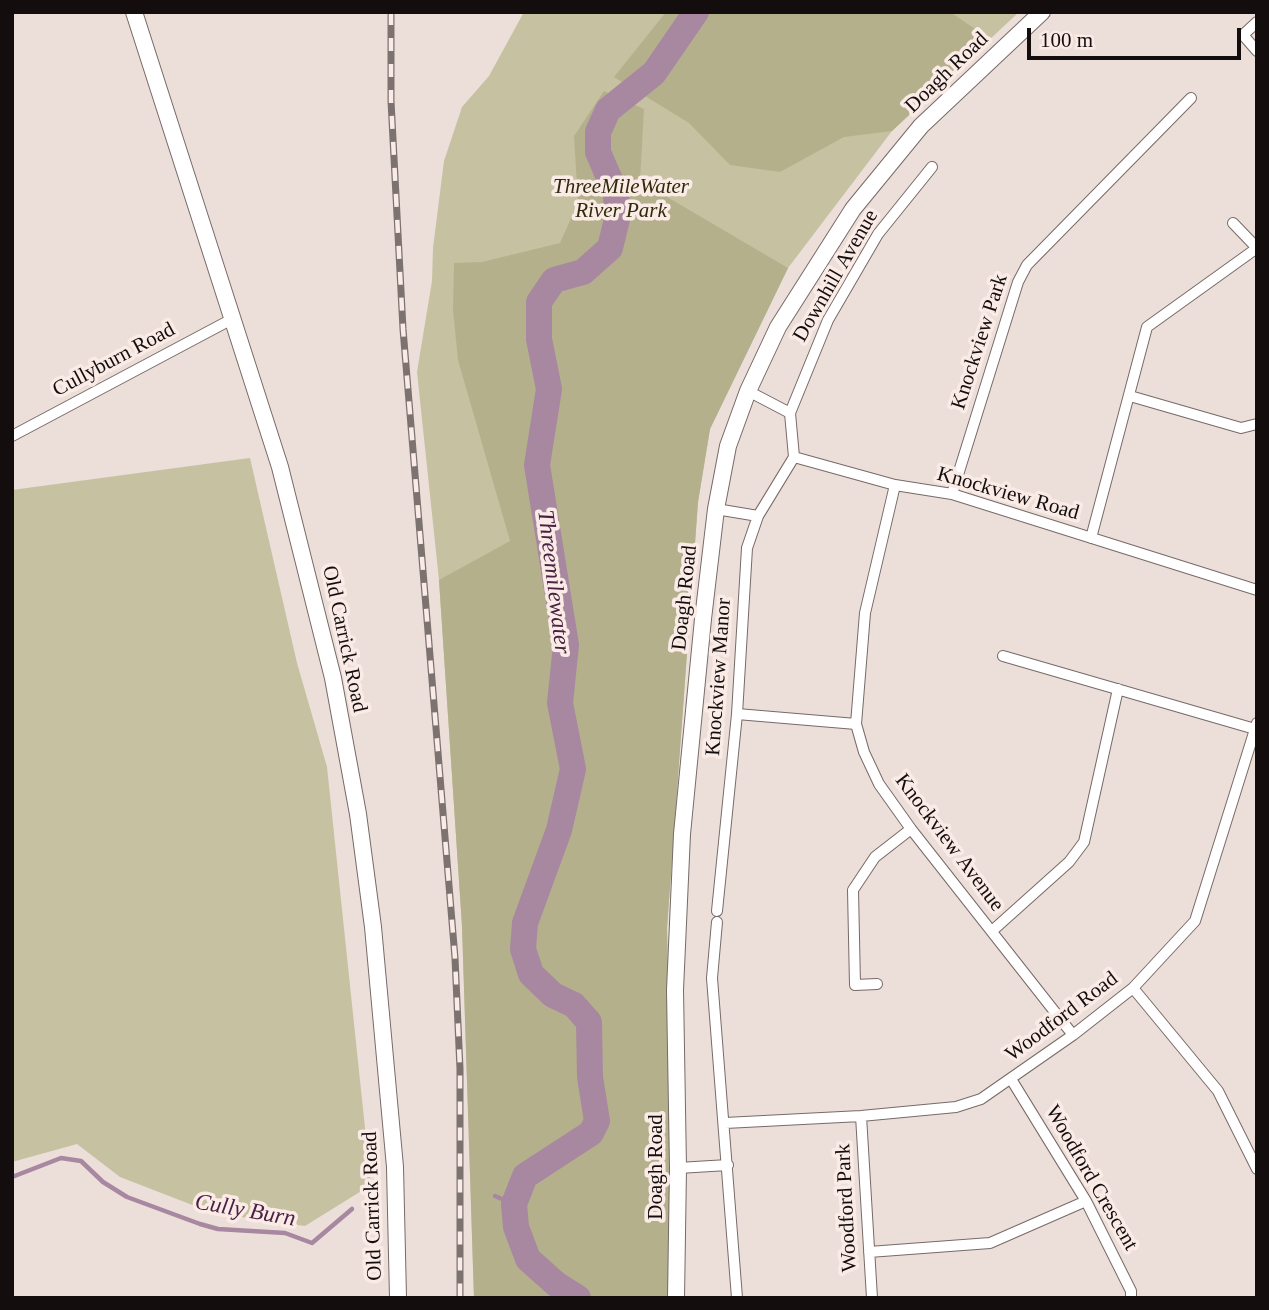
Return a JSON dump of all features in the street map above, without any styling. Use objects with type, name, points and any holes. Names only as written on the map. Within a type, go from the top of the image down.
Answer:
[{"type":"main road","name":"Old Carrick Road","points":[[134,12],[280,467],[332,678],[358,814],[373,926],[395,1167],[398,1298]]},
{"type":"main road","name":"Doagh Road","points":[[676,1298],[678,1168],[675,990],[682,834],[716,509],[728,446],[748,391],[778,327],[853,209],[892,157],[921,126],[1042,12]]},
{"type":"street","points":[[1257,22],[1243,35],[1257,51]]},
{"type":"street","name":"Knockview Park","points":[[952,494],[1018,282],[1027,265],[1191,98]]},
{"type":"street","name":"Downhill Avenue","points":[[790,413],[828,320],[871,244],[932,167]]},
{"type":"street","points":[[1091,538],[1147,327],[1257,249],[1233,223]]},
{"type":"street","name":"Cullyburn Road","points":[[12,436],[234,318]]},
{"type":"street","points":[[748,391],[790,413],[794,457]]},
{"type":"street","points":[[1130,396],[1241,428],[1257,424]]},
{"type":"street","name":"Knockview Road","points":[[794,457],[895,485],[952,494],[1257,590]]},
{"type":"street","name":"Knockview Manor","points":[[737,1298],[712,978],[737,714],[747,548],[758,516],[794,457]]},
{"type":"street","name":"Knockview Avenue","points":[[895,485],[865,613],[856,724],[864,752],[879,784],[912,829],[1073,1035]]},
{"type":"street","points":[[716,509],[758,516]]},
{"type":"street","points":[[1003,656],[1256,726]]},
{"type":"street","points":[[992,931],[1069,862],[1084,842],[1118,689]]},
{"type":"street","points":[[737,714],[856,724]]},
{"type":"street","name":"Woodford Road","points":[[725,1123],[861,1116],[956,1107],[981,1099],[1073,1035],[1133,988],[1195,921],[1256,726]]},
{"type":"street","points":[[877,984],[856,985],[853,891],[875,857],[912,829]]},
{"type":"street","points":[[1133,988],[1218,1091],[1257,1170]]},
{"type":"street","name":"Woodford Crescent","points":[[1011,1079],[1086,1201],[1131,1291],[1130,1298]]},
{"type":"street","name":"Woodford Park","points":[[861,1116],[872,1298]]},
{"type":"street","points":[[678,1168],[728,1165]]},
{"type":"street","points":[[869,1252],[990,1243],[1086,1201]]},
{"type":"green space","name":"ThreeMileWater River Park","points":[[524,12],[1019,12],[892,131],[788,268],[710,429],[698,502],[667,928],[674,1289],[474,1298],[462,926],[439,580],[417,372],[432,281],[433,248],[444,161],[462,107],[489,76]]},
{"type":"green space","points":[[666,12],[950,12],[990,39],[892,131],[844,137],[780,172],[730,165],[689,123],[614,77]]},
{"type":"green space","name":"ThreeMileWater River Park","points":[[604,91],[644,109],[640,181],[788,268],[710,429],[698,502],[667,928],[674,1289],[671,1298],[474,1298],[462,926],[439,580],[510,541],[458,360],[453,310],[454,263],[482,262],[560,243],[578,203],[574,136]]},
{"type":"green space","points":[[250,458],[297,663],[327,767],[371,1185],[305,1226],[213,1213],[120,1177],[77,1144],[12,1162],[12,490]]},
{"type":"waterway","name":"Threemilewater","points":[[578,1298],[556,1284],[528,1259],[516,1227],[514,1204],[525,1176],[591,1133],[597,1121],[590,1077],[589,1022],[574,1005],[553,995],[531,974],[523,949],[525,923],[559,830],[573,769],[560,703],[566,645],[537,465],[549,389],[539,339],[539,302],[554,280],[583,272],[610,248],[617,219],[616,194],[598,152],[598,132],[608,110],[654,73],[696,12]]},
{"type":"waterway","name":"Cully Burn","points":[[12,1177],[61,1158],[81,1161],[103,1182],[127,1197],[200,1224],[218,1229],[285,1233],[312,1243],[352,1209]]},
{"type":"waterway","name":"Cully Burn","points":[[495,1196],[514,1204]]},
{"type":"railway","points":[[391,12],[391,101],[403,329],[455,958],[460,1069],[460,1298]]}]
